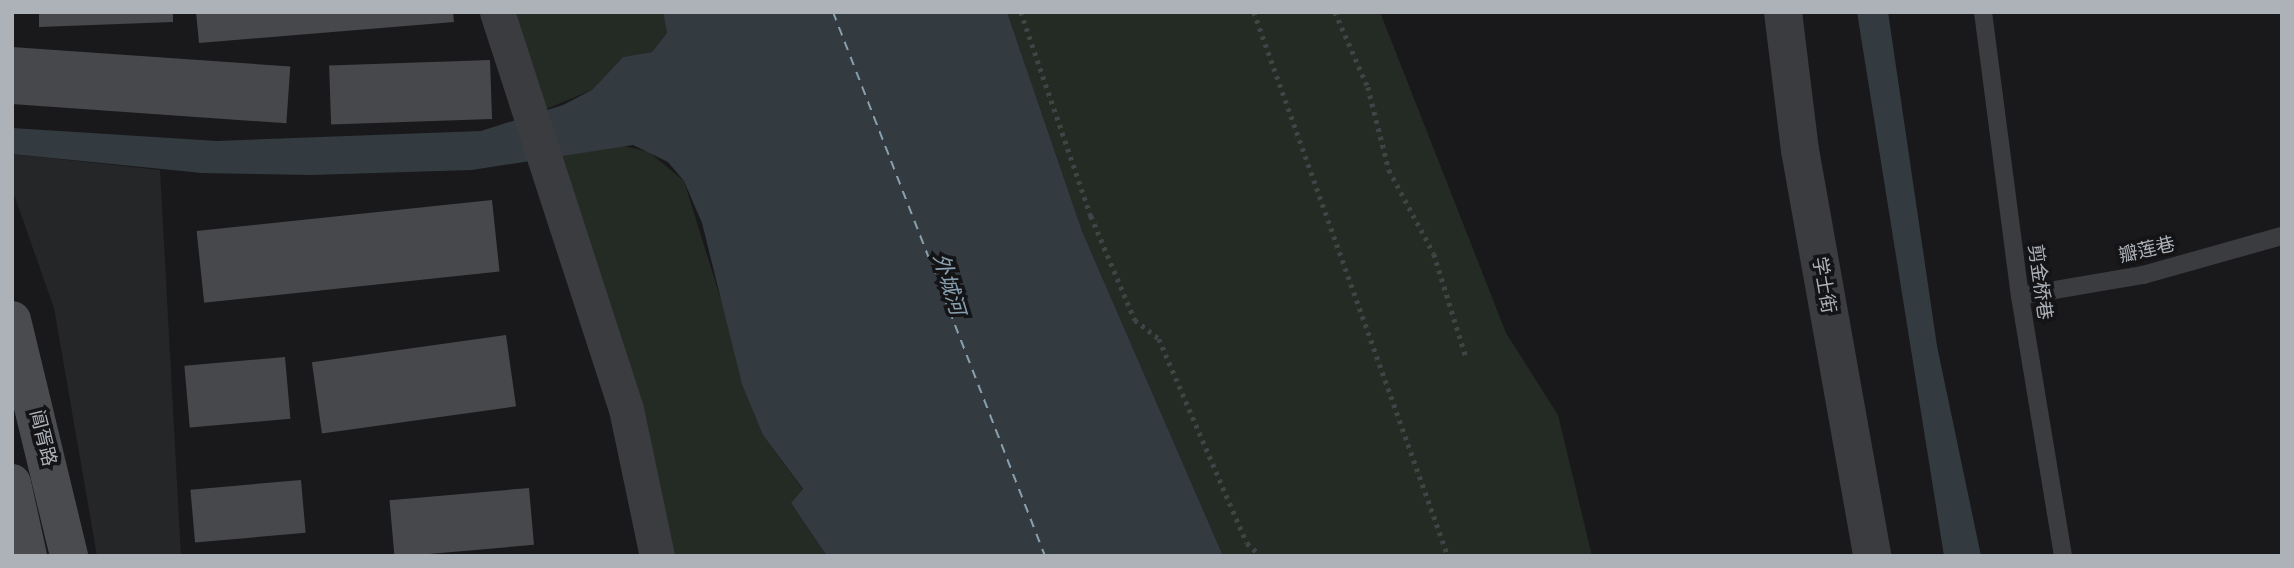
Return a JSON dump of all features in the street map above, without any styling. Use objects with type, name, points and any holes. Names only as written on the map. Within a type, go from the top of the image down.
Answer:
[{"type":"main road","name":"阊胥路","points":[[12,320],[69,556]]},
{"type":"main road","points":[[12,483],[28,556]]},
{"type":"street","points":[[497,12],[543,165],[626,409],[657,556]]},
{"type":"street","name":"学士街","points":[[1783,12],[1800,150],[1872,556]]},
{"type":"lane","name":"剪金桥巷","points":[[1983,12],[2020,296],[2063,556]]},
{"type":"lane","name":"瓣莲巷","points":[[2020,296],[2143,275],[2282,236]]},
{"type":"path","points":[[1021,12],[1091,216],[1135,320],[1159,339],[1247,543],[1261,556]]},
{"type":"path","points":[[1254,12],[1448,556]]},
{"type":"path","points":[[1335,12],[1368,86],[1389,170],[1434,254],[1466,356]]},
{"type":"shaded area","points":[[505,12],[663,12],[667,33],[652,52],[623,57],[592,90],[534,114]]},
{"type":"shaded area","points":[[1007,12],[1380,12],[1506,333],[1558,415],[1592,556],[1223,556],[1082,231]]},
{"type":"shaded area","points":[[612,143],[649,152],[684,181],[763,435],[803,490],[791,503],[827,556],[660,556],[546,156]]},
{"type":"shaded area","points":[[12,154],[160,170],[181,556],[97,556],[54,308],[12,189]]},
{"type":"water","name":"外城河","points":[[663,12],[1007,12],[1082,231],[1223,556],[827,556],[791,503],[803,489],[763,435],[742,384],[702,223],[684,181],[668,162],[633,145],[472,170],[311,175],[202,173],[12,154],[12,128],[217,141],[481,131],[563,105],[592,90],[623,57],[652,52],[667,33]]},
{"type":"water","points":[[1857,12],[1888,12],[1937,346],[1981,556],[1944,556]]},
{"type":"building","points":[[39,12],[173,12],[173,22],[39,27]]},
{"type":"building","points":[[196,12],[453,12],[454,22],[199,43]]},
{"type":"building","points":[[12,47],[290,66],[286,123],[12,104]]},
{"type":"building","points":[[490,60],[492,119],[331,125],[329,66]]},
{"type":"building","points":[[492,200],[500,272],[204,303],[197,231]]},
{"type":"building","points":[[506,335],[516,406],[322,434],[312,362]]},
{"type":"building","points":[[285,357],[290,419],[190,428],[184,366]]},
{"type":"building","points":[[301,480],[306,533],[195,542],[190,490]]},
{"type":"building","points":[[529,488],[534,545],[394,556],[390,500]]},
{"type":"ferry route","points":[[833,12],[1045,556]]}]
